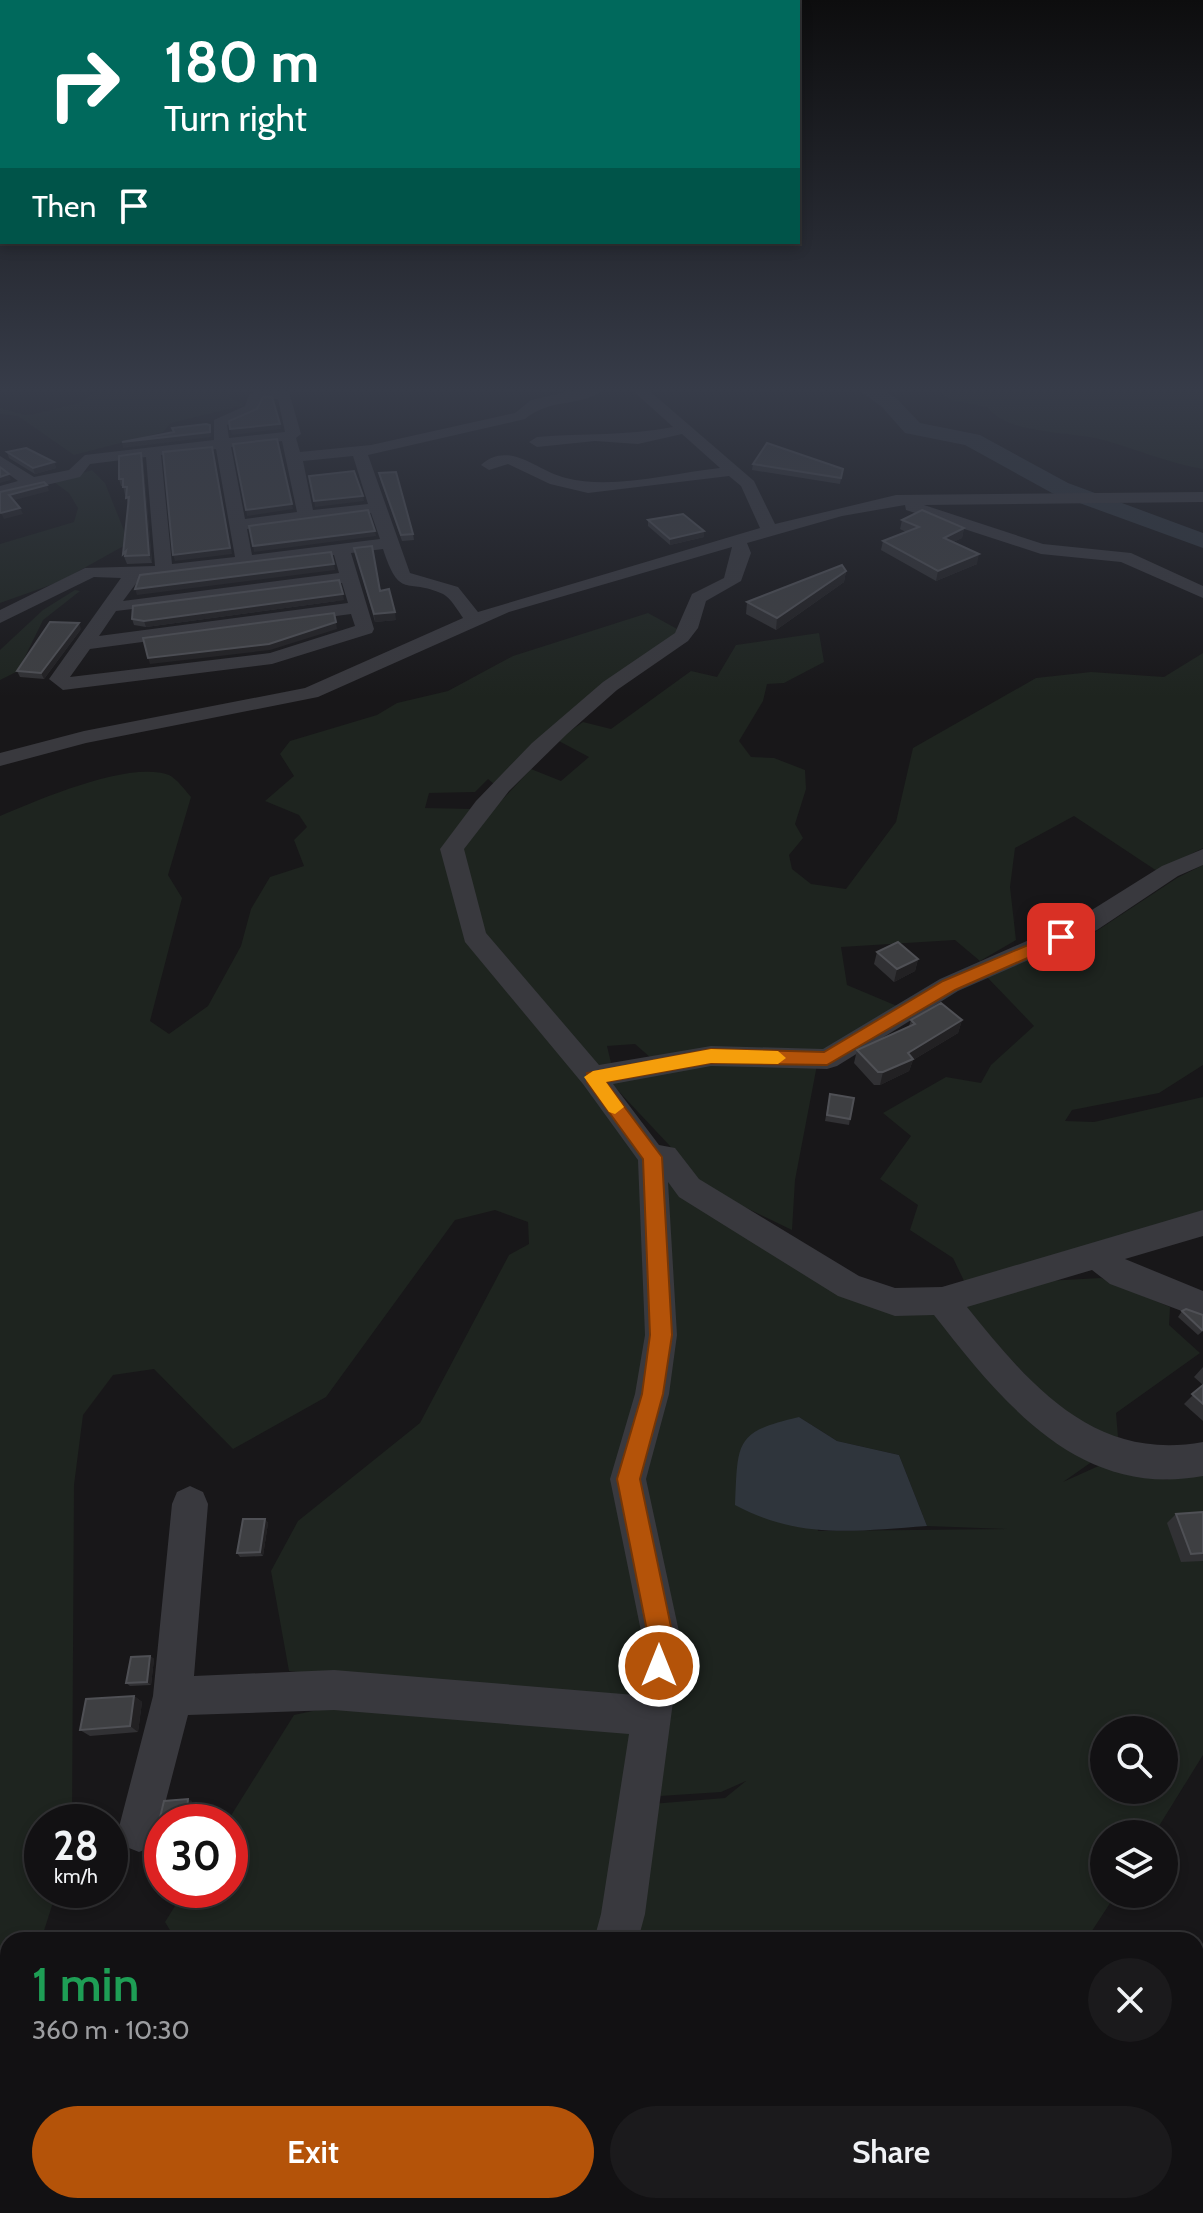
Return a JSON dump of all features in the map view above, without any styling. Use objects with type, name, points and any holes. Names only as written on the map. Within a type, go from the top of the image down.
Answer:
[{"type":"street","points":[[157,490],[164,571]]},
{"type":"street","points":[[229,490],[244,560]]},
{"type":"street","points":[[301,490],[306,516]]},
{"type":"street","points":[[370,490],[387,543],[404,578],[452,591],[474,620]]},
{"type":"street","points":[[751,490],[764,523],[770,529]]},
{"type":"street","points":[[0,760],[84,737],[311,693],[474,620],[770,529],[865,505],[901,500],[1203,497]]},
{"type":"street","points":[[901,500],[923,513],[1041,549],[1125,557],[1203,593]]},
{"type":"street","points":[[235,525],[375,508]]},
{"type":"street","points":[[618,1932],[662,1641],[628,1479],[652,1394],[661,1335],[652,1157],[593,1077],[474,936],[452,849],[480,806],[520,767],[602,691],[689,628],[698,598],[732,581],[742,553],[740,545],[733,540]]},
{"type":"street","points":[[0,617],[91,572],[164,571],[387,543]]},
{"type":"street","points":[[134,573],[59,679],[70,686],[272,658],[365,629],[341,548]]},
{"type":"street","points":[[110,607],[350,577]]},
{"type":"street","points":[[85,644],[359,607]]},
{"type":"street","points":[[593,1077],[711,1056],[827,1059],[949,985],[1088,924],[1170,871],[1203,856]]},
{"type":"street","points":[[652,1157],[665,1156],[689,1188],[849,1286],[895,1302],[942,1301],[1203,1223]]},
{"type":"street","points":[[1097,1256],[1121,1274],[1203,1305]]},
{"type":"street","points":[[942,1301],[990,1361],[1064,1432],[1118,1456],[1170,1465],[1203,1459]]},
{"type":"street","points":[[139,1831],[173,1696],[190,1504]]},
{"type":"street","points":[[173,1696],[334,1690],[653,1716]]},
{"type":"shaded area","points":[[65,490],[108,490],[129,543],[59,582],[0,603],[0,544],[74,522],[78,508]]},
{"type":"shaded area","points":[[75,590],[80,591],[43,620],[18,671],[0,680],[0,650],[43,610]]},
{"type":"shaded area","points":[[648,613],[679,630],[494,784],[488,779],[475,792],[429,793],[425,808],[472,809],[445,848],[466,938],[643,1156],[650,1346],[643,1388],[647,1611],[638,1698],[597,1704],[289,1671],[271,1571],[298,1521],[420,1423],[509,1255],[529,1244],[528,1222],[495,1210],[455,1220],[326,1397],[233,1449],[154,1369],[113,1375],[83,1415],[74,1485],[72,1804],[24,1804],[24,1908],[51,1908],[44,1932],[0,1932],[0,816],[84,784],[131,773],[169,775],[191,797],[168,875],[182,898],[150,1021],[169,1034],[208,1006],[241,946],[251,909],[270,877],[304,866],[294,840],[307,827],[299,815],[265,801],[294,776],[280,754],[290,741],[377,715],[397,703],[448,691],[513,656]]},
{"type":"shaded area","points":[[819,633],[824,662],[784,683],[767,684],[763,701],[739,741],[751,757],[774,758],[805,770],[806,789],[795,824],[803,838],[789,855],[792,869],[811,884],[846,889],[896,822],[913,748],[1036,678],[1091,672],[1164,677],[1203,653],[1203,848],[1157,871],[1074,816],[1015,848],[1010,887],[1016,940],[980,961],[955,940],[841,947],[847,985],[897,1006],[826,1054],[651,1058],[635,1044],[607,1046],[612,1067],[586,1064],[479,934],[456,849],[531,769],[561,781],[589,757],[557,740],[583,722],[611,729],[691,671],[717,677],[736,645]]},
{"type":"shaded area","points":[[1203,865],[1203,1065],[1159,1093],[1072,1110],[1065,1121],[1094,1122],[1203,1097],[1203,1216],[966,1285],[953,1258],[910,1230],[918,1205],[880,1179],[911,1136],[883,1113],[946,1077],[981,1083],[991,1065],[1034,1026],[986,976],[1095,932],[1177,878]]},
{"type":"shaded area","points":[[713,1063],[817,1065],[795,1180],[792,1230],[697,1184],[670,1146],[609,1081]]},
{"type":"shaded area","points":[[666,1182],[674,1182],[847,1293],[936,1309],[1093,1461],[1063,1482],[1103,1464],[1167,1480],[1203,1460],[1203,1755],[1178,1795],[1178,1716],[1090,1716],[1090,1804],[1173,1804],[1163,1820],[1090,1820],[1090,1908],[1107,1908],[1091,1932],[616,1932],[651,1804],[725,1798],[746,1781],[721,1792],[660,1796],[643,1505]],"holes":[[[799,1417],[837,1441],[899,1455],[927,1526],[1007,1529],[818,1531]]]},
{"type":"shaded area","points":[[1101,1278],[1170,1307],[1169,1325],[1200,1353],[1116,1413],[1118,1437],[1080,1434],[958,1302],[1027,1282]]},
{"type":"shaded area","points":[[799,1417],[837,1441],[899,1455],[927,1526],[852,1531],[806,1528],[783,1524],[735,1505],[739,1453],[744,1443],[762,1428]]},
{"type":"shaded area","points":[[365,1700],[631,1731],[629,1763],[598,1932],[171,1932],[165,1922],[174,1908],[248,1908],[248,1804],[238,1804],[294,1715]]},
{"type":"building","points":[[27,490],[9,495],[20,508],[1,513],[0,492]]},
{"type":"building","points":[[127,490],[144,490],[149,555],[125,556],[126,551],[123,554],[129,497],[126,498]]},
{"type":"building","points":[[167,490],[220,490],[230,548],[173,555]]},
{"type":"building","points":[[242,490],[289,490],[292,504],[246,510]]},
{"type":"building","points":[[312,490],[361,490],[363,496],[314,501]]},
{"type":"building","points":[[385,490],[401,490],[413,534],[401,535]]},
{"type":"building","points":[[368,510],[375,531],[253,546],[249,526]]},
{"type":"building","points":[[922,510],[964,528],[944,538],[979,554],[938,571],[883,541],[919,527],[902,520]]},
{"type":"building","points":[[683,514],[704,531],[670,539],[648,520]]},
{"type":"building","points":[[372,546],[380,591],[389,589],[395,612],[374,614],[354,548]]},
{"type":"building","points":[[331,552],[334,564],[135,589],[140,575]]},
{"type":"building","points":[[842,565],[846,571],[777,618],[747,602]]},
{"type":"building","points":[[339,580],[343,594],[144,621],[132,619],[133,606]]},
{"type":"building","points":[[334,613],[336,622],[269,644],[148,658],[143,638]]},
{"type":"building","points":[[50,622],[79,623],[41,673],[17,671]]},
{"type":"building","points":[[898,942],[918,959],[897,969],[877,952]]},
{"type":"building","points":[[941,1003],[962,1020],[908,1053],[913,1059],[878,1072],[857,1050],[915,1024],[911,1020]]},
{"type":"building","points":[[830,1094],[854,1098],[850,1119],[827,1115]]},
{"type":"building","points":[[1186,1309],[1203,1315],[1202,1330],[1182,1311]]},
{"type":"building","points":[[1203,1385],[1203,1404],[1192,1394]]},
{"type":"building","points":[[1203,1512],[1203,1553],[1191,1554],[1176,1514]]},
{"type":"building","points":[[243,1519],[265,1519],[260,1552],[237,1553]]},
{"type":"building","points":[[150,1656],[147,1682],[126,1683],[131,1657]]},
{"type":"building","points":[[134,1696],[130,1726],[80,1730],[86,1699]]},
{"type":"building","points":[[188,1799],[188,1804],[163,1804],[164,1801]]},
{"type":"waterway","points":[[1066,490],[1203,541]]},
{"type":"slow traffic","points":[[615,1107],[593,1077],[711,1056],[778,1058]]},
{"type":"route","points":[[659,1666],[662,1641],[628,1479],[652,1394],[661,1335],[652,1157],[593,1077],[711,1056],[827,1059],[949,985],[1061,937]]}]
